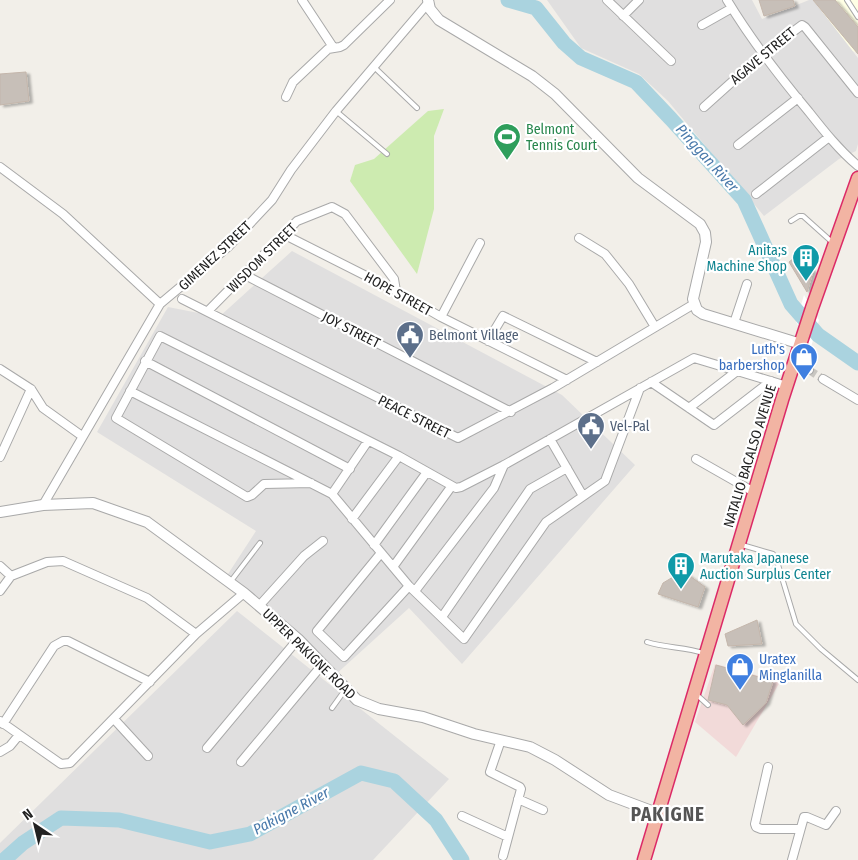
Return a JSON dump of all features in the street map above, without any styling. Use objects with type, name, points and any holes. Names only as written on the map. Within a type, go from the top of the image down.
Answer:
[{"type":"highway","name":"NATALIO BACALSO AVENUE","points":[[647,860],[657,813],[754,492],[812,308],[858,178]]},
{"type":"street","points":[[302,0],[333,47]]},
{"type":"street","points":[[286,97],[296,79],[328,49],[344,45],[390,0]]},
{"type":"street","points":[[607,0],[671,62]]},
{"type":"street","points":[[624,16],[639,0]]},
{"type":"street","points":[[727,0],[763,54],[829,137],[858,166]]},
{"type":"street","points":[[429,1],[430,9],[439,20],[510,61],[532,76],[555,94],[634,174],[700,224],[705,233],[706,242],[693,299],[697,310],[702,314],[734,324],[802,340]]},
{"type":"street","name":"GIMENEZ STREET","points":[[43,505],[160,304],[228,248],[272,200],[291,170],[336,111],[429,1]]},
{"type":"street","points":[[702,26],[732,8]]},
{"type":"street","name":"AGAVE STREET","points":[[704,107],[763,54],[802,25],[858,93]]},
{"type":"street","points":[[738,145],[798,98]]},
{"type":"street","points":[[756,194],[829,137]]},
{"type":"street","points":[[0,167],[63,214],[160,304]]},
{"type":"street","name":"WISDOM STREET","points":[[208,311],[297,222],[332,207],[345,214],[394,279],[396,291]]},
{"type":"street","name":"HOPE STREET","points":[[283,234],[396,291],[441,317],[567,380]]},
{"type":"street","points":[[578,238],[602,252],[632,289],[655,327]]},
{"type":"street","points":[[441,317],[480,243]]},
{"type":"street","name":"JOY STREET","points":[[245,275],[511,412]]},
{"type":"street","points":[[734,324],[747,284]]},
{"type":"street","name":"PEACE STREET","points":[[182,299],[456,438],[463,437],[511,412],[694,304]]},
{"type":"street","points":[[488,340],[503,316],[597,362]]},
{"type":"street","points":[[311,483],[264,484],[247,497],[116,418],[160,336],[399,456],[451,486],[461,487],[504,465],[694,358],[787,386]]},
{"type":"street","points":[[146,361],[350,469]]},
{"type":"street","points":[[795,364],[809,370]]},
{"type":"street","points":[[0,368],[31,389],[42,408],[82,436]]},
{"type":"street","points":[[689,408],[737,370]]},
{"type":"street","points":[[823,379],[858,400]]},
{"type":"street","points":[[651,382],[714,425],[772,381]]},
{"type":"street","points":[[130,391],[332,494],[412,588],[464,639],[546,522],[605,481],[640,388]]},
{"type":"street","points":[[0,457],[31,389]]},
{"type":"street","points":[[550,438],[583,496]]},
{"type":"street","points":[[332,494],[368,441]]},
{"type":"street","points":[[352,518],[399,456]]},
{"type":"street","points":[[696,459],[754,492]]},
{"type":"street","points":[[381,553],[317,631],[344,658],[412,588],[494,488],[504,465]]},
{"type":"street","points":[[442,617],[530,489],[567,468]]},
{"type":"street","points":[[374,545],[426,472]]},
{"type":"street","points":[[393,567],[451,486]]},
{"type":"street","name":"UPPER PAKIGNE ROAD","points":[[0,512],[43,505],[93,503],[147,522],[244,593],[298,639],[345,690],[357,700],[379,709],[422,718],[474,734],[530,746],[609,795],[657,813]]},
{"type":"street","points":[[259,606],[304,556],[323,541]]},
{"type":"street","points":[[0,591],[11,576],[47,562],[64,562],[148,598],[196,634]]},
{"type":"street","points":[[0,566],[11,576]]},
{"type":"street","points":[[150,682],[68,641],[63,641],[54,646],[2,723],[61,764],[68,764],[114,720],[196,634],[244,593]]},
{"type":"street","points":[[207,748],[298,639]]},
{"type":"street","points":[[241,762],[322,665]]},
{"type":"street","points":[[114,720],[148,756]]},
{"type":"street","points":[[0,752],[10,746],[19,735]]},
{"type":"street","points":[[501,740],[489,770],[492,774],[520,787],[521,790],[503,856]]},
{"type":"street","points":[[768,767],[756,827],[761,829],[800,829]]},
{"type":"street","points":[[518,799],[543,810]]},
{"type":"street","points":[[792,860],[805,816],[826,825],[836,811]]},
{"type":"street","points":[[462,816],[508,837]]},
{"type":"lane","points":[[847,0],[858,16]]},
{"type":"lane","points":[[373,66],[416,108]]},
{"type":"lane","points":[[336,111],[386,154]]},
{"type":"lane","points":[[791,221],[799,216],[804,216],[835,245]]},
{"type":"lane","points":[[229,582],[260,543]]},
{"type":"lane","points":[[739,544],[773,554],[776,558],[796,624],[821,649],[858,680]]},
{"type":"lane","points":[[647,642],[694,650],[706,654]]},
{"type":"lane","points":[[332,708],[345,690]]},
{"type":"lane","points":[[694,693],[708,706]]},
{"type":"shaded area","points":[[547,0],[752,0],[762,19],[813,0],[858,58],[858,144],[856,151],[839,159],[764,216],[668,101],[639,74],[581,48]]},
{"type":"shaded area","points":[[813,0],[858,0],[858,53],[853,51]]},
{"type":"shaded area","points":[[292,251],[562,395],[635,465],[462,664],[409,608],[334,676],[228,574],[256,531],[97,432],[168,307],[219,317]]},
{"type":"shaded area","points":[[237,611],[449,779],[373,860],[0,860],[0,843]]},
{"type":"shaded area","points":[[715,664],[780,682],[736,757],[695,722]]},
{"type":"green space","points":[[444,109],[434,136],[434,209],[417,274],[350,181],[355,165],[374,159],[428,111]]},
{"type":"pier","points":[[804,295],[819,320],[811,347],[796,322]]},
{"type":"building","points":[[759,0],[793,0],[795,6],[764,16]]},
{"type":"building","points":[[813,0],[835,0],[858,27],[858,54]]},
{"type":"building","points":[[26,72],[29,101],[0,105],[0,74]]},
{"type":"building","name":"Anita;s Machine Shop","points":[[799,254],[813,271],[807,292],[789,262]]},
{"type":"building","name":"Marutaka Japanese Auction Surplus Center","points":[[683,571],[705,587],[698,607],[658,594],[663,583]]},
{"type":"building","points":[[757,620],[762,644],[728,646],[725,634]]},
{"type":"building","name":"Uratex Minglanilla","points":[[716,665],[773,681],[766,703],[743,725],[727,705],[708,700]]},
{"type":"waterway","name":"Pinggan River","points":[[508,0],[536,8],[564,43],[581,58],[636,82],[744,200],[791,304],[818,335],[858,363]]},
{"type":"waterway","name":"Pakigne River","points":[[4,860],[23,843],[61,818],[119,820],[210,842],[250,834],[361,773],[394,781],[436,820],[462,860]]},
{"type":"tunnel","points":[[809,370],[823,379]]},
{"type":"place","name":"Belmont Tennis Court","points":[[507,161]]},
{"type":"place","name":"Anita;s Machine Shop","points":[[806,282]]},
{"type":"place","name":"Belmont Village","points":[[410,359]]},
{"type":"place","name":"Luth's barbershop","points":[[804,381]]},
{"type":"place","name":"Vel-Pal","points":[[591,450]]},
{"type":"place","name":"Marutaka Japanese Auction Surplus Center","points":[[681,590]]},
{"type":"place","name":"Uratex Minglanilla","points":[[740,691]]},
{"type":"district","name":"PAKIGNE","points":[[668,814]]}]
